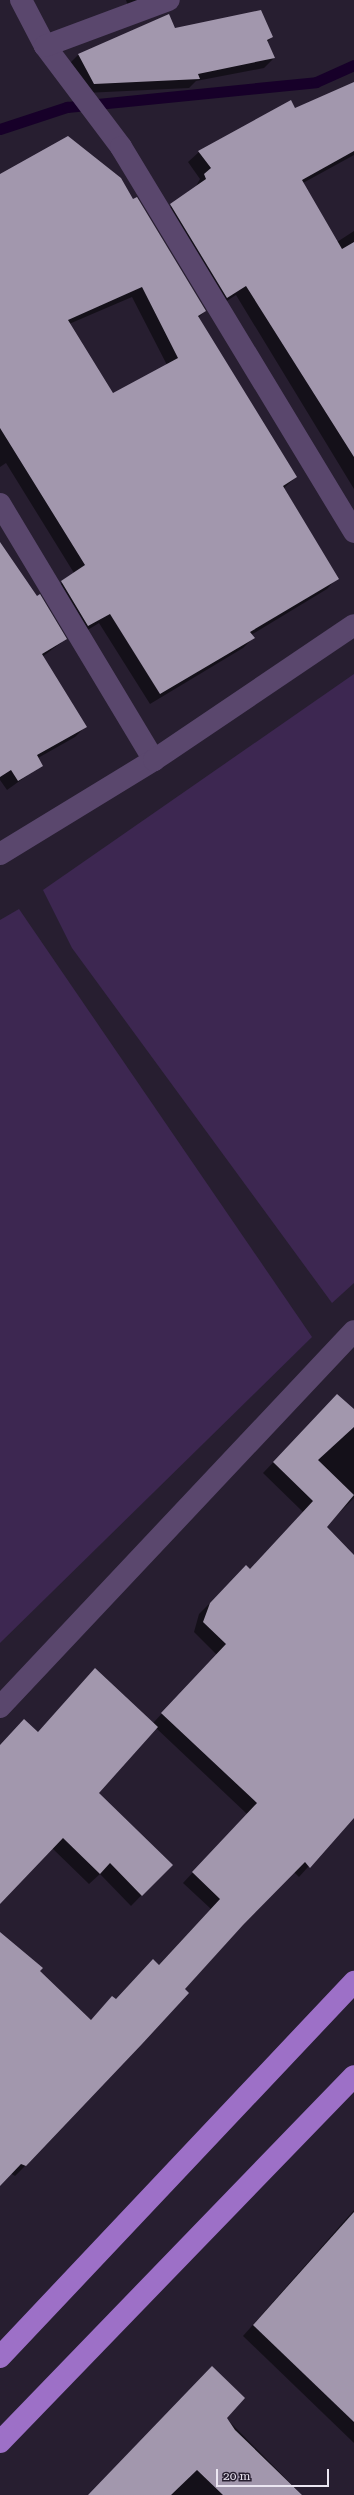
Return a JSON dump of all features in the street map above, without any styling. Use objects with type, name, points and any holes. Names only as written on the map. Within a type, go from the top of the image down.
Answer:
[{"type":"highway","points":[[0,2357],[354,1982]]},
{"type":"highway","points":[[0,2442],[354,2076]]},
{"type":"street","points":[[21,0],[44,46],[121,147],[354,532]]},
{"type":"street","points":[[44,46],[169,0]]},
{"type":"street","points":[[0,504],[154,760]]},
{"type":"street","points":[[0,854],[154,760],[354,626]]},
{"type":"street","points":[[0,1707],[354,1332]]},
{"type":"shaded area","points":[[354,674],[354,1283],[332,1303],[72,948],[43,890]]},
{"type":"shaded area","points":[[19,909],[312,1337],[0,1643],[0,920]]},
{"type":"building","points":[[261,10],[273,37],[267,40],[275,58],[198,74],[200,79],[94,84],[78,54],[169,14],[175,28]]},
{"type":"building","points":[[354,82],[354,151],[302,180],[342,249],[354,242],[354,457],[246,286],[227,298],[170,204],[206,179],[204,174],[211,168],[198,151],[291,100],[295,108]]},
{"type":"building","points":[[68,136],[121,178],[133,199],[137,197],[206,311],[198,316],[297,477],[283,486],[339,579],[250,632],[255,638],[160,694],[110,614],[88,626],[61,581],[85,565],[0,428],[0,174]],"holes":[[[142,287],[178,358],[113,393],[68,320]]]},
{"type":"building","points":[[0,542],[37,596],[40,594],[67,639],[42,654],[87,727],[37,755],[43,766],[18,781],[11,770],[0,777]]},
{"type":"building","points":[[337,1394],[354,1409],[354,1427],[318,1460],[354,1495],[327,1527],[354,1555],[354,1818],[310,1868],[305,1862],[243,1925],[185,1989],[189,1993],[142,2044],[26,2166],[21,2164],[0,2186],[0,1932],[43,1968],[40,1971],[91,2020],[112,1996],[116,1999],[153,1959],[159,1965],[220,1899],[192,1872],[257,1803],[161,1713],[226,1644],[203,1622],[210,1603],[246,1565],[250,1569],[313,1501],[273,1462]]},
{"type":"building","points":[[95,1668],[158,1727],[99,1793],[173,1865],[142,1896],[110,1863],[100,1874],[63,1838],[0,1904],[0,1745],[24,1719],[38,1732]]},
{"type":"building","points":[[354,2212],[354,2422],[253,2325]]},
{"type":"building","points":[[212,2366],[245,2398],[227,2418],[235,2430],[302,2495],[223,2495],[197,2470],[171,2495],[88,2495]]},
{"type":"waterway","points":[[0,129],[67,107],[316,82],[354,65]]}]
